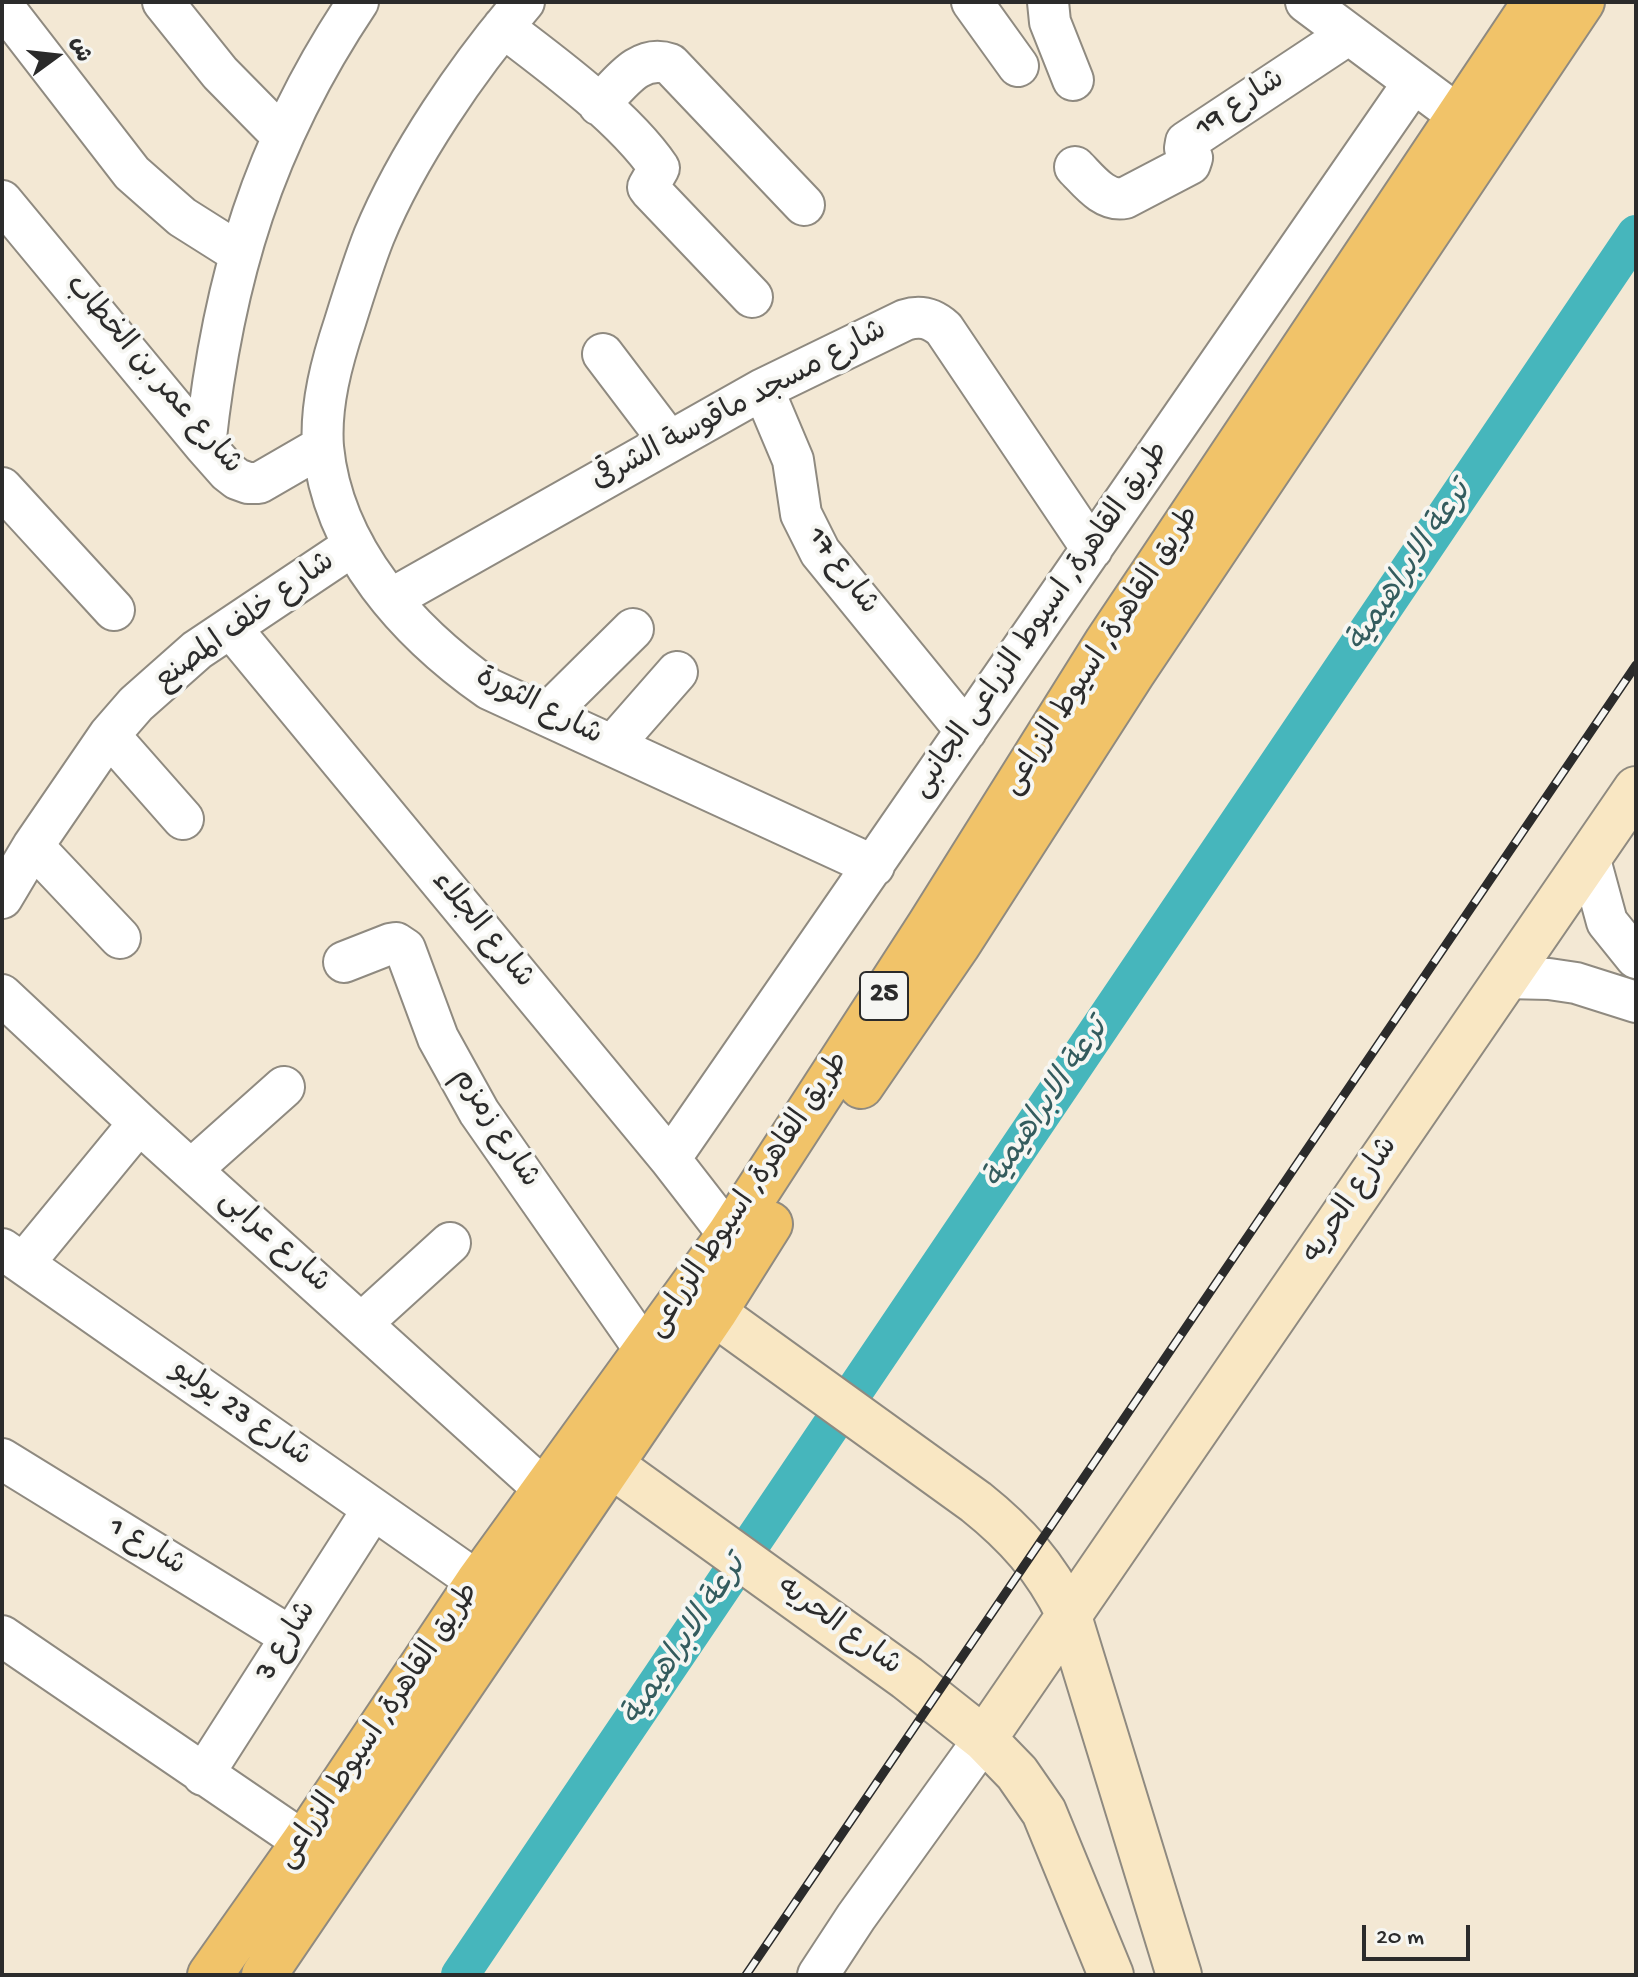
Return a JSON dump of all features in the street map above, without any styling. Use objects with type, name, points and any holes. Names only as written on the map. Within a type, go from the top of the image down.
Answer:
[{"type":"highway","name":"طريق القاهرة, اسيوط الزراعى","points":[[210,1975],[304,1842],[478,1582],[729,1235],[929,926],[1107,642],[1535,2]]},
{"type":"highway","name":"طريق القاهرة, اسيوط الزراعى","points":[[264,1975],[714,1313],[807,1165],[957,946],[1133,672],[1582,2]]},
{"type":"main road","name":"شارع الحريه","points":[[984,1739],[1636,789]]},
{"type":"main road","points":[[714,1313],[976,1502],[1007,1526],[1033,1554],[1068,1613],[1179,1975]]},
{"type":"main road","name":"شارع الحريه","points":[[611,1465],[880,1659],[984,1739],[1017,1773],[1044,1812],[1111,1975]]},
{"type":"street","points":[[163,2],[220,73],[282,136]]},
{"type":"street","points":[[205,446],[219,342],[239,253],[282,136],[308,83],[358,2]]},
{"type":"street","points":[[972,2],[1018,66]]},
{"type":"street","points":[[1048,2],[1050,22],[1073,80]]},
{"type":"street","points":[[1306,2],[1459,116]]},
{"type":"street","points":[[2,5],[132,173],[182,217],[239,253]]},
{"type":"street","points":[[514,14],[657,166],[658,171],[648,187],[752,297]]},
{"type":"street","name":"شارع الثورة","points":[[514,14],[435,125],[397,188],[375,235],[333,357],[323,446],[343,525],[377,583],[420,633],[455,665],[489,689],[874,866]]},
{"type":"street","name":"شارع 19","points":[[1075,167],[1104,194],[1125,198],[1190,164],[1192,158],[1185,148],[1186,142],[1349,34]]},
{"type":"street","points":[[599,105],[640,65],[656,61],[670,64],[804,205]]},
{"type":"street","name":"طريق القاهرة, اسيوط الزراعى الجانبى","points":[[670,1159],[1413,83]]},
{"type":"street","name":"شارع عمر بن الخطاب","points":[[2,201],[205,446],[237,479],[259,483],[323,446]]},
{"type":"street","name":"شارع مسجد ماقوسة الشرقى","points":[[391,599],[763,389],[905,320],[922,317],[944,329],[1092,549]]},
{"type":"street","points":[[603,354],[669,441]]},
{"type":"street","name":"شارع 17","points":[[763,389],[793,460],[801,514],[820,552],[966,731]]},
{"type":"street","points":[[2,488],[114,610]]},
{"type":"street","name":"شارع خلف المصنع","points":[[2,898],[33,846],[109,735],[166,676],[354,545]]},
{"type":"street","name":"شارع الجلاء","points":[[231,628],[670,1159],[729,1235]]},
{"type":"street","points":[[546,715],[633,629]]},
{"type":"street","points":[[613,745],[677,672]]},
{"type":"street","points":[[109,735],[183,819]]},
{"type":"street","points":[[33,846],[120,938]]},
{"type":"street","points":[[1589,856],[1607,922],[1636,958]]},
{"type":"street","name":"شارع زمزم","points":[[344,962],[390,944],[396,943],[405,949],[438,1038],[479,1112],[645,1350]]},
{"type":"street","points":[[1505,978],[1576,983],[1636,1002]]},
{"type":"street","name":"شارع عرابى","points":[[2,995],[545,1490]]},
{"type":"street","points":[[192,1169],[284,1087]]},
{"type":"street","points":[[9,1256],[139,1123]]},
{"type":"street","points":[[362,1323],[450,1243]]},
{"type":"street","name":"شارع 23 يوليو","points":[[9,1256],[478,1582]]},
{"type":"street","name":"شارع 1","points":[[2,1459],[291,1637]]},
{"type":"street","name":"شارع 3","points":[[203,1775],[373,1509]]},
{"type":"street","points":[[2,1636],[304,1842]]},
{"type":"street","points":[[818,1975],[984,1739]]},
{"type":"waterway","name":"ترعة الابراهيمية","points":[[460,1975],[1636,234]]},
{"type":"railway","points":[[746,1975],[1636,665]]}]
